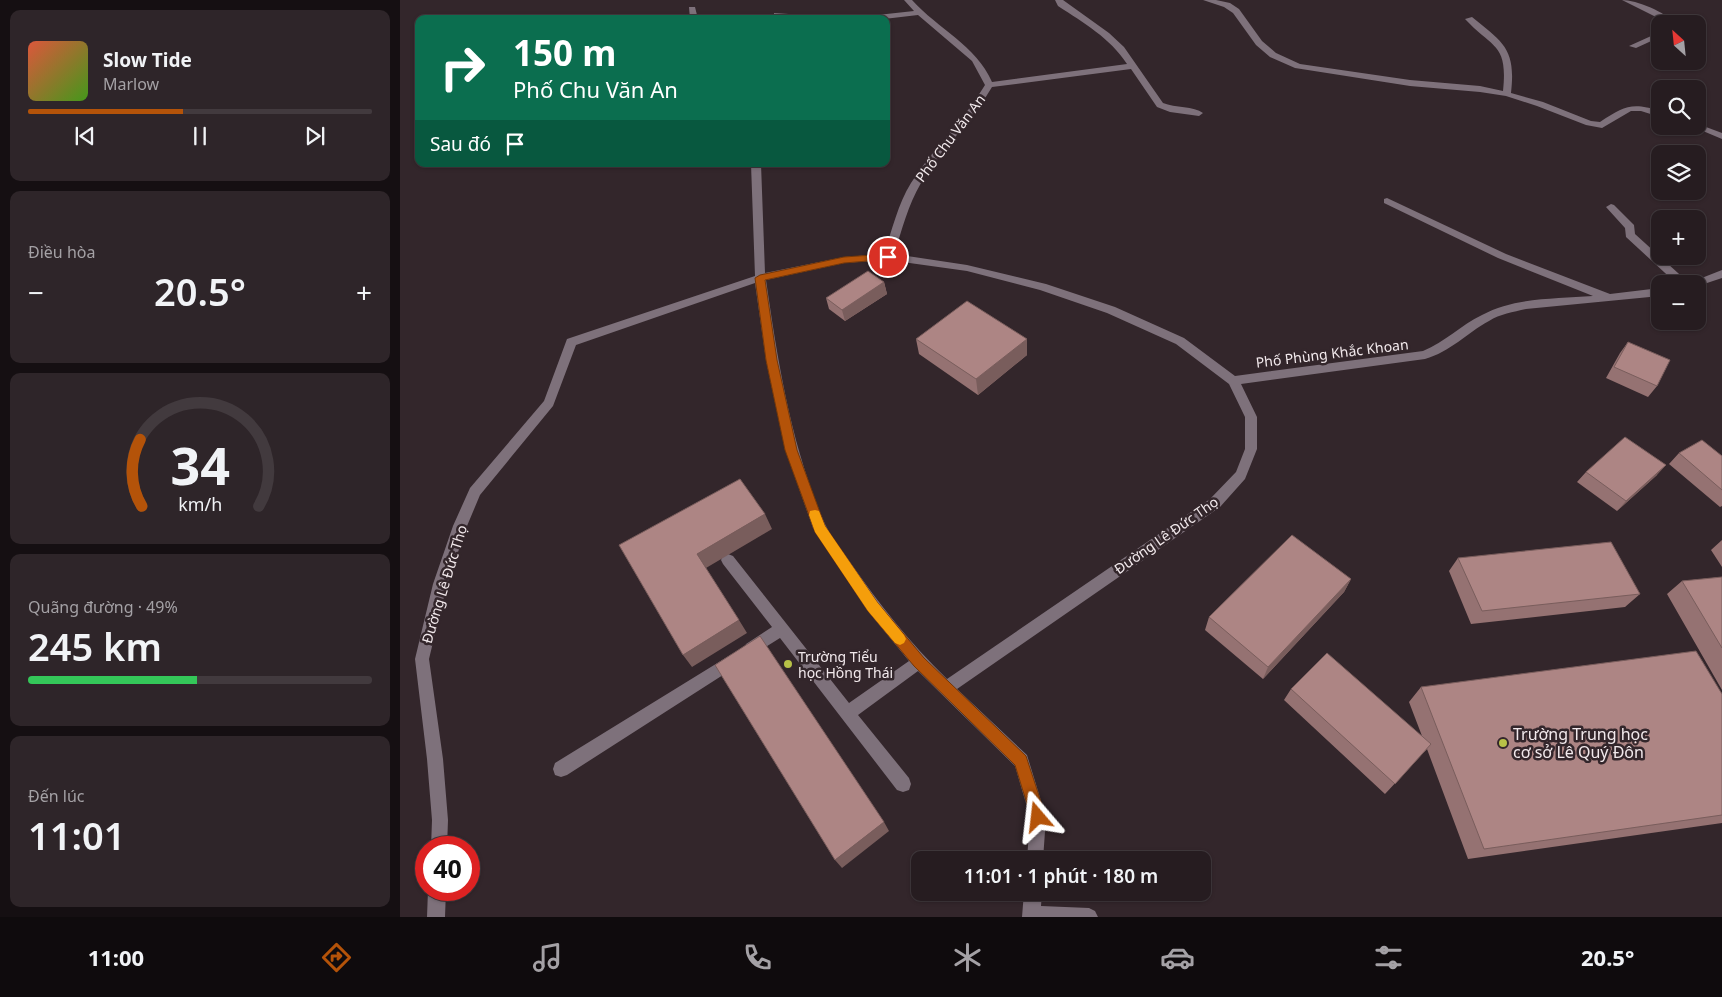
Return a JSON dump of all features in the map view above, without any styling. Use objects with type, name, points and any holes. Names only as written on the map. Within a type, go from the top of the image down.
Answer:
[{"type":"street","name":"Phố Chu Văn An","points":[[888,257],[910,192],[922,173],[961,128],[989,85],[986,74],[971,55],[918,13],[908,0]]},
{"type":"street","points":[[1059,0],[1061,4],[1106,35],[1121,49],[1160,104],[1175,111],[1198,113]]},
{"type":"street","points":[[1207,0],[1232,8],[1259,43],[1273,55],[1298,66],[1410,83],[1480,88],[1540,104],[1589,123],[1602,125],[1625,109],[1635,108],[1651,112]]},
{"type":"street","points":[[1626,0],[1658,15]]},
{"type":"street","points":[[692,9],[693,15]]},
{"type":"street","points":[[890,16],[918,13]]},
{"type":"street","points":[[1469,19],[1493,39],[1506,56],[1508,72],[1507,94]]},
{"type":"street","points":[[1633,46],[1651,38]]},
{"type":"street","points":[[989,85],[1132,66]]},
{"type":"street","points":[[1706,130],[1722,136]]},
{"type":"street","points":[[756,167],[760,278],[772,360],[791,450],[820,528],[872,606],[919,662],[1021,761],[1038,817],[1036,851]]},
{"type":"street","points":[[1387,201],[1502,256],[1610,298]]},
{"type":"street","points":[[1612,208],[1630,227],[1630,235],[1674,275]]},
{"type":"street","points":[[760,278],[844,260],[888,257]]},
{"type":"street","name":"Đường Lê Đức Thọ","points":[[888,257],[967,268],[1042,287],[1111,310],[1180,341],[1233,381],[1251,417],[1251,449],[1241,475],[1215,503],[946,688]]},
{"type":"street","points":[[1706,280],[1722,274]]},
{"type":"street","name":"Đường Lê Đức Thọ","points":[[439,836],[440,820],[435,760],[422,659],[440,584],[460,526],[475,492],[549,403],[571,342],[760,278]]},
{"type":"street","name":"Phố Phùng Khắc Khoan","points":[[1233,381],[1425,355],[1445,346],[1485,318],[1503,310],[1526,305],[1651,293]]},
{"type":"street","points":[[728,560],[903,784]]},
{"type":"street","points":[[561,769],[782,629]]},
{"type":"street","points":[[848,713],[919,662]]},
{"type":"street","points":[[436,917],[437,901]]},
{"type":"street","points":[[1032,901],[1031,916],[1089,917]]},
{"type":"building","points":[[868,271],[884,282],[842,310],[826,298]]},
{"type":"building","points":[[967,301],[1027,339],[976,379],[916,339]]},
{"type":"building","points":[[1628,342],[1670,360],[1657,386],[1614,367]]},
{"type":"building","points":[[1625,437],[1666,465],[1626,501],[1586,472]]},
{"type":"building","points":[[1702,440],[1722,456],[1722,490],[1679,453]]},
{"type":"building","points":[[740,479],[765,514],[697,554],[739,620],[683,655],[619,545]]},
{"type":"building","points":[[1292,535],[1351,579],[1268,667],[1209,617]]},
{"type":"building","points":[[1611,542],[1640,594],[1482,611],[1458,558]]},
{"type":"building","points":[[1722,577],[1722,648],[1682,581]]},
{"type":"building","points":[[760,636],[884,822],[835,860],[715,665]]},
{"type":"building","points":[[1696,651],[1722,694],[1722,815],[1484,849],[1421,687]]},
{"type":"building","points":[[1327,653],[1431,744],[1395,784],[1291,689]]},
{"type":"slow traffic","points":[[815,515],[820,528],[872,606],[900,639]]},
{"type":"place","name":"Trường Tiểu học Hồng Thái","points":[[788,664]]},
{"type":"place","name":"Trường Trung học cơ sở Lê Quý Đôn","points":[[1503,743]]},
{"type":"route","points":[[888,257],[844,260],[760,278],[772,360],[791,450],[820,528],[872,606],[919,662],[1021,761],[1038,817]]}]
